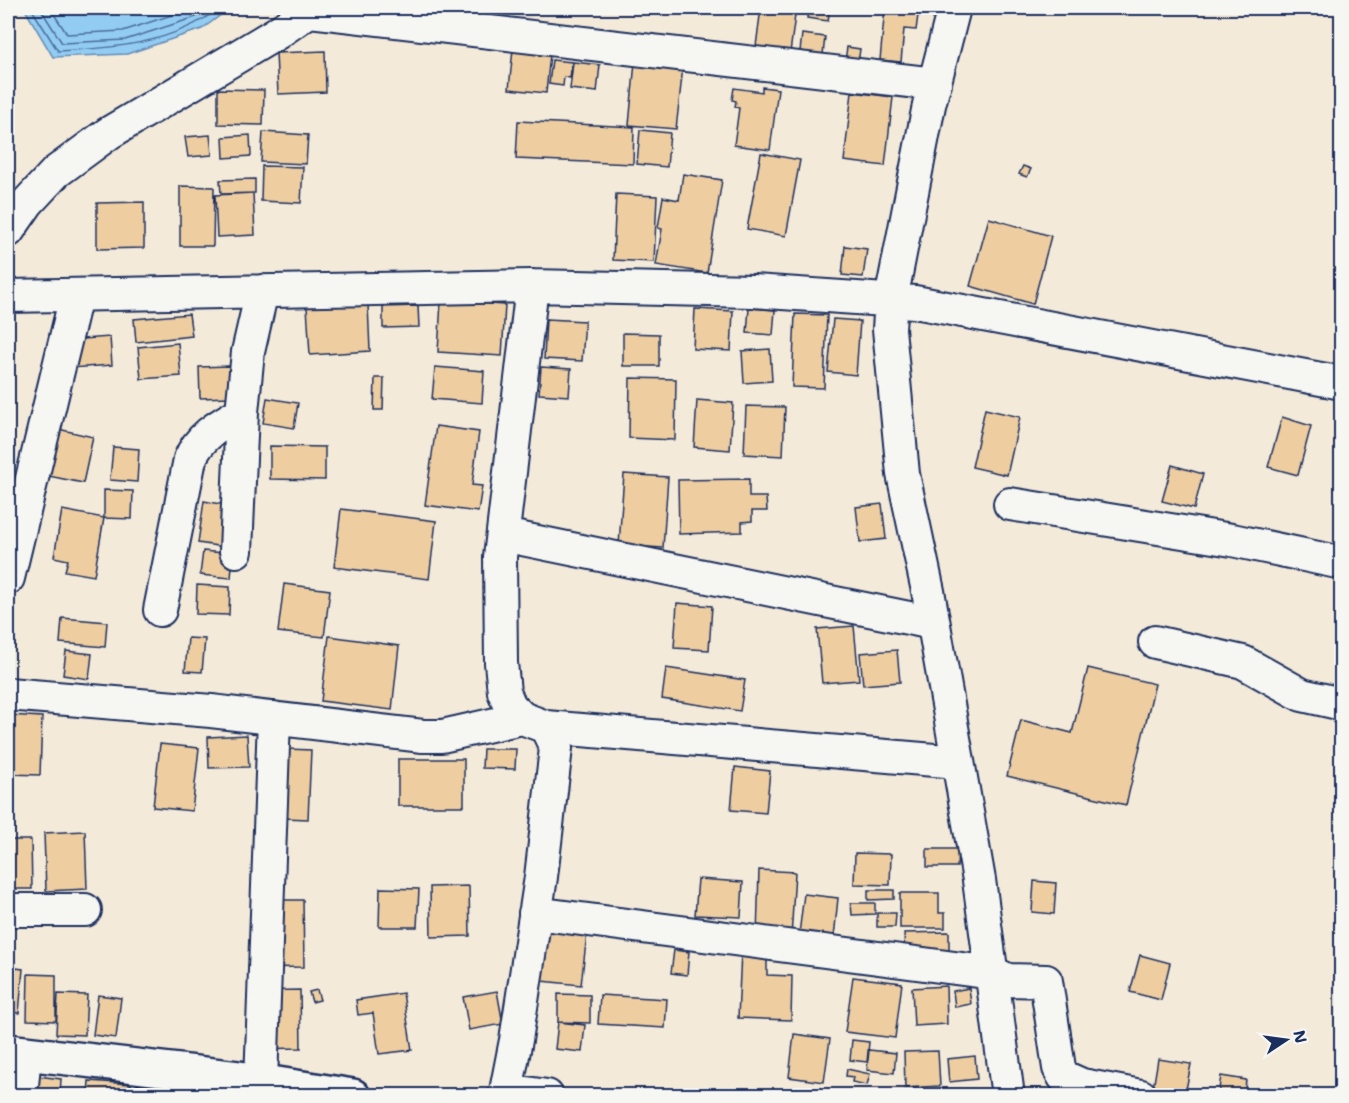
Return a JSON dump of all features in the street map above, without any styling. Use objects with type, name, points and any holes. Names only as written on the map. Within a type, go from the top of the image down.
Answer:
[{"type":"main road","points":[[16,1053],[245,1085],[353,1095]]},
{"type":"street","points":[[954,8],[935,84],[891,300],[889,328],[903,474],[958,762],[1012,978],[1008,1095]]},
{"type":"street","points":[[8,231],[28,202],[56,172],[109,134],[311,9],[935,84]]},
{"type":"street","points":[[532,286],[500,557],[501,663],[504,692],[510,706],[534,723],[556,748],[535,913],[505,1093],[547,1095]]},
{"type":"street","points":[[8,296],[532,286],[753,291],[891,300],[926,304],[1341,383]]},
{"type":"street","points":[[236,551],[242,412],[248,352],[262,291]]},
{"type":"street","points":[[8,578],[76,296]]},
{"type":"street","points":[[160,610],[190,459],[196,444],[214,428],[242,412]]},
{"type":"street","points":[[1010,504],[1232,540],[1341,563]]},
{"type":"street","points":[[503,535],[933,623]]},
{"type":"street","points":[[1155,642],[1243,662],[1302,695],[1341,704]]},
{"type":"street","points":[[8,694],[274,718],[423,736],[442,736],[534,723],[958,762]]},
{"type":"street","points":[[245,1085],[274,718]]},
{"type":"street","points":[[8,910],[85,910]]},
{"type":"street","points":[[535,913],[1046,981],[1059,1068],[1064,1077],[1082,1085],[1141,1095]]},
{"type":"street","points":[[16,1053],[21,1095]]},
{"type":"water","points":[[24,8],[230,8],[202,29],[127,54],[53,57]]},
{"type":"building","points":[[761,8],[796,8],[789,60],[755,54]]},
{"type":"building","points":[[808,8],[830,8],[828,21],[807,18]]},
{"type":"building","points":[[885,8],[919,8],[916,30],[904,29],[901,62],[880,60]]},
{"type":"building","points":[[802,34],[825,37],[822,63],[799,60]]},
{"type":"building","points":[[847,47],[860,49],[857,71],[844,69]]},
{"type":"building","points":[[513,49],[550,54],[546,93],[509,89]]},
{"type":"building","points":[[325,51],[326,92],[278,94],[276,53]]},
{"type":"building","points":[[552,60],[572,62],[570,78],[564,77],[563,86],[549,84]]},
{"type":"building","points":[[573,62],[600,65],[597,92],[570,89]]},
{"type":"building","points":[[635,62],[683,67],[676,129],[629,125]]},
{"type":"building","points":[[762,87],[778,89],[770,150],[734,145],[739,108],[735,107],[736,101],[732,100],[734,88],[762,92]]},
{"type":"building","points":[[218,89],[264,90],[263,125],[218,124]]},
{"type":"building","points":[[852,92],[893,97],[885,166],[844,161]]},
{"type":"building","points":[[518,121],[634,127],[633,164],[516,159]]},
{"type":"building","points":[[640,130],[670,133],[667,167],[637,164]]},
{"type":"building","points":[[263,132],[308,135],[306,164],[261,162]]},
{"type":"building","points":[[210,135],[212,155],[188,157],[185,137]]},
{"type":"building","points":[[250,135],[251,156],[224,158],[223,137]]},
{"type":"building","points":[[761,153],[800,160],[786,236],[747,229]]},
{"type":"building","points":[[262,166],[303,167],[301,203],[261,201]]},
{"type":"building","points":[[1023,166],[1031,169],[1027,177],[1019,174]]},
{"type":"building","points":[[683,174],[722,180],[707,273],[656,265],[662,229],[658,228],[663,197],[679,200]]},
{"type":"building","points":[[255,179],[255,193],[221,194],[220,180]]},
{"type":"building","points":[[180,186],[214,187],[213,246],[180,246]]},
{"type":"building","points":[[253,193],[255,235],[217,237],[215,195]]},
{"type":"building","points":[[616,194],[657,196],[654,262],[613,260]]},
{"type":"building","points":[[144,202],[144,248],[97,249],[97,203]]},
{"type":"building","points":[[989,218],[1051,236],[1033,304],[970,286]]},
{"type":"building","points":[[845,246],[867,249],[863,277],[842,275]]},
{"type":"building","points":[[441,301],[505,305],[502,356],[438,352]]},
{"type":"building","points":[[368,304],[370,351],[310,355],[307,307]]},
{"type":"building","points":[[418,306],[419,327],[383,328],[383,307]]},
{"type":"building","points":[[749,308],[775,310],[773,335],[747,333]]},
{"type":"building","points":[[695,309],[733,311],[731,351],[693,349]]},
{"type":"building","points":[[189,314],[192,336],[136,342],[134,319]]},
{"type":"building","points":[[795,314],[827,315],[824,388],[792,387]]},
{"type":"building","points":[[546,319],[585,321],[582,361],[544,359]]},
{"type":"building","points":[[833,319],[860,321],[856,375],[828,372]]},
{"type":"building","points":[[623,333],[659,334],[659,366],[623,366]]},
{"type":"building","points":[[110,337],[112,365],[71,368],[69,340]]},
{"type":"building","points":[[178,343],[181,376],[141,379],[138,347]]},
{"type":"building","points":[[770,349],[772,381],[744,383],[742,351]]},
{"type":"building","points":[[229,366],[230,397],[200,398],[199,367]]},
{"type":"building","points":[[435,367],[484,371],[482,403],[432,399]]},
{"type":"building","points":[[541,367],[571,369],[569,396],[539,394]]},
{"type":"building","points":[[375,378],[384,378],[383,410],[374,410]]},
{"type":"building","points":[[630,378],[676,379],[675,440],[629,438]]},
{"type":"building","points":[[267,398],[298,403],[294,428],[263,423]]},
{"type":"building","points":[[697,400],[733,403],[730,450],[694,447]]},
{"type":"building","points":[[746,406],[785,407],[783,456],[744,454]]},
{"type":"building","points":[[985,409],[1020,417],[1007,475],[972,467]]},
{"type":"building","points":[[1282,417],[1311,426],[1298,475],[1268,467]]},
{"type":"building","points":[[436,426],[479,432],[472,485],[482,486],[478,512],[425,505]]},
{"type":"building","points":[[54,428],[93,437],[83,483],[44,475]]},
{"type":"building","points":[[270,446],[325,447],[325,480],[270,479]]},
{"type":"building","points":[[113,447],[139,449],[137,482],[110,480]]},
{"type":"building","points":[[1172,465],[1203,474],[1194,509],[1162,501]]},
{"type":"building","points":[[624,474],[668,477],[663,548],[619,545]]},
{"type":"building","points":[[749,479],[749,497],[766,497],[767,511],[752,511],[752,521],[742,522],[742,532],[679,534],[678,480]]},
{"type":"building","points":[[104,490],[133,491],[132,519],[104,518]]},
{"type":"building","points":[[204,501],[231,506],[224,547],[198,543]]},
{"type":"building","points":[[882,504],[886,539],[860,542],[856,507]]},
{"type":"building","points":[[341,509],[436,521],[429,579],[334,567]]},
{"type":"building","points":[[62,510],[104,518],[94,576],[65,571],[68,560],[54,557]]},
{"type":"building","points":[[203,551],[233,554],[231,578],[200,575]]},
{"type":"building","points":[[284,584],[330,590],[324,637],[278,632]]},
{"type":"building","points":[[197,585],[230,587],[229,615],[196,614]]},
{"type":"building","points":[[677,603],[712,606],[709,650],[674,648]]},
{"type":"building","points":[[62,618],[107,622],[105,647],[60,643]]},
{"type":"building","points":[[854,626],[859,680],[822,683],[817,629]]},
{"type":"building","points":[[329,636],[399,646],[392,710],[321,701]]},
{"type":"building","points":[[188,638],[205,639],[202,672],[185,671]]},
{"type":"building","points":[[897,650],[900,682],[863,685],[860,653]]},
{"type":"building","points":[[66,651],[92,654],[89,679],[63,675]]},
{"type":"building","points":[[666,668],[745,680],[740,711],[662,699]]},
{"type":"building","points":[[1088,668],[1155,684],[1126,805],[1007,776],[1021,720],[1072,733]]},
{"type":"building","points":[[8,715],[42,717],[40,775],[8,774]]},
{"type":"building","points":[[247,735],[249,767],[209,768],[208,737]]},
{"type":"building","points":[[160,744],[199,748],[192,811],[153,807]]},
{"type":"building","points":[[263,748],[311,750],[308,819],[259,817]]},
{"type":"building","points":[[483,749],[516,749],[515,769],[482,768]]},
{"type":"building","points":[[398,759],[464,759],[464,806],[398,806]]},
{"type":"building","points":[[735,767],[770,771],[766,813],[731,810]]},
{"type":"building","points":[[85,831],[87,889],[46,891],[44,833]]},
{"type":"building","points":[[8,840],[31,840],[32,889],[8,889]]},
{"type":"building","points":[[927,849],[958,849],[957,867],[927,867]]},
{"type":"building","points":[[855,853],[891,854],[890,885],[854,884]]},
{"type":"building","points":[[759,870],[795,872],[791,938],[757,936]]},
{"type":"building","points":[[698,879],[743,882],[741,917],[695,915]]},
{"type":"building","points":[[1034,881],[1056,883],[1054,914],[1032,912]]},
{"type":"building","points":[[469,886],[470,936],[431,937],[430,887]]},
{"type":"building","points":[[380,888],[419,889],[417,927],[379,927]]},
{"type":"building","points":[[868,890],[894,890],[894,899],[868,900]]},
{"type":"building","points":[[900,893],[939,893],[939,913],[945,913],[945,928],[900,928]]},
{"type":"building","points":[[804,894],[838,898],[834,938],[799,934]]},
{"type":"building","points":[[251,900],[303,900],[304,967],[252,968]]},
{"type":"building","points":[[851,903],[875,903],[875,914],[852,915]]},
{"type":"building","points":[[877,913],[896,913],[895,927],[877,927]]},
{"type":"building","points":[[547,930],[587,934],[581,985],[541,981]]},
{"type":"building","points":[[949,932],[949,958],[905,959],[904,933]]},
{"type":"building","points":[[674,950],[689,952],[687,975],[671,973]]},
{"type":"building","points":[[741,951],[767,952],[767,975],[792,976],[791,1020],[738,1018]]},
{"type":"building","points":[[1140,955],[1170,963],[1161,1000],[1130,992]]},
{"type":"building","points":[[8,967],[23,969],[19,1013],[8,1012]]},
{"type":"building","points":[[28,974],[56,975],[56,1021],[27,1020]]},
{"type":"building","points":[[853,977],[902,983],[895,1038],[845,1032]]},
{"type":"building","points":[[946,986],[947,1024],[914,1026],[912,988]]},
{"type":"building","points":[[969,988],[971,1004],[955,1007],[953,991]]},
{"type":"building","points":[[300,990],[301,1048],[251,1049],[250,991]]},
{"type":"building","points":[[317,990],[320,1000],[312,1002],[309,992]]},
{"type":"building","points":[[497,991],[503,1024],[469,1030],[463,997]]},
{"type":"building","points":[[403,993],[412,1050],[379,1054],[373,1013],[358,1015],[356,1000]]},
{"type":"building","points":[[58,994],[87,995],[85,1035],[56,1034]]},
{"type":"building","points":[[558,994],[590,995],[590,1023],[558,1022]]},
{"type":"building","points":[[98,995],[121,998],[116,1038],[93,1035]]},
{"type":"building","points":[[600,995],[667,999],[665,1028],[598,1024]]},
{"type":"building","points":[[558,1022],[585,1025],[582,1052],[555,1049]]},
{"type":"building","points":[[794,1034],[830,1039],[824,1082],[789,1077]]},
{"type":"building","points":[[852,1040],[869,1042],[867,1062],[850,1060]]},
{"type":"building","points":[[869,1050],[896,1053],[894,1073],[867,1070]]},
{"type":"building","points":[[938,1051],[940,1086],[905,1088],[904,1052]]},
{"type":"building","points":[[975,1056],[977,1079],[949,1082],[947,1059]]},
{"type":"building","points":[[1158,1059],[1191,1064],[1185,1095],[1153,1089]]},
{"type":"building","points":[[847,1069],[870,1074],[867,1085],[852,1082],[853,1077],[846,1076]]},
{"type":"building","points":[[30,1075],[61,1079],[60,1096],[29,1096]]},
{"type":"building","points":[[1221,1076],[1246,1080],[1244,1096],[1218,1096]]},
{"type":"building","points":[[89,1081],[131,1084],[130,1096],[88,1096]]}]
